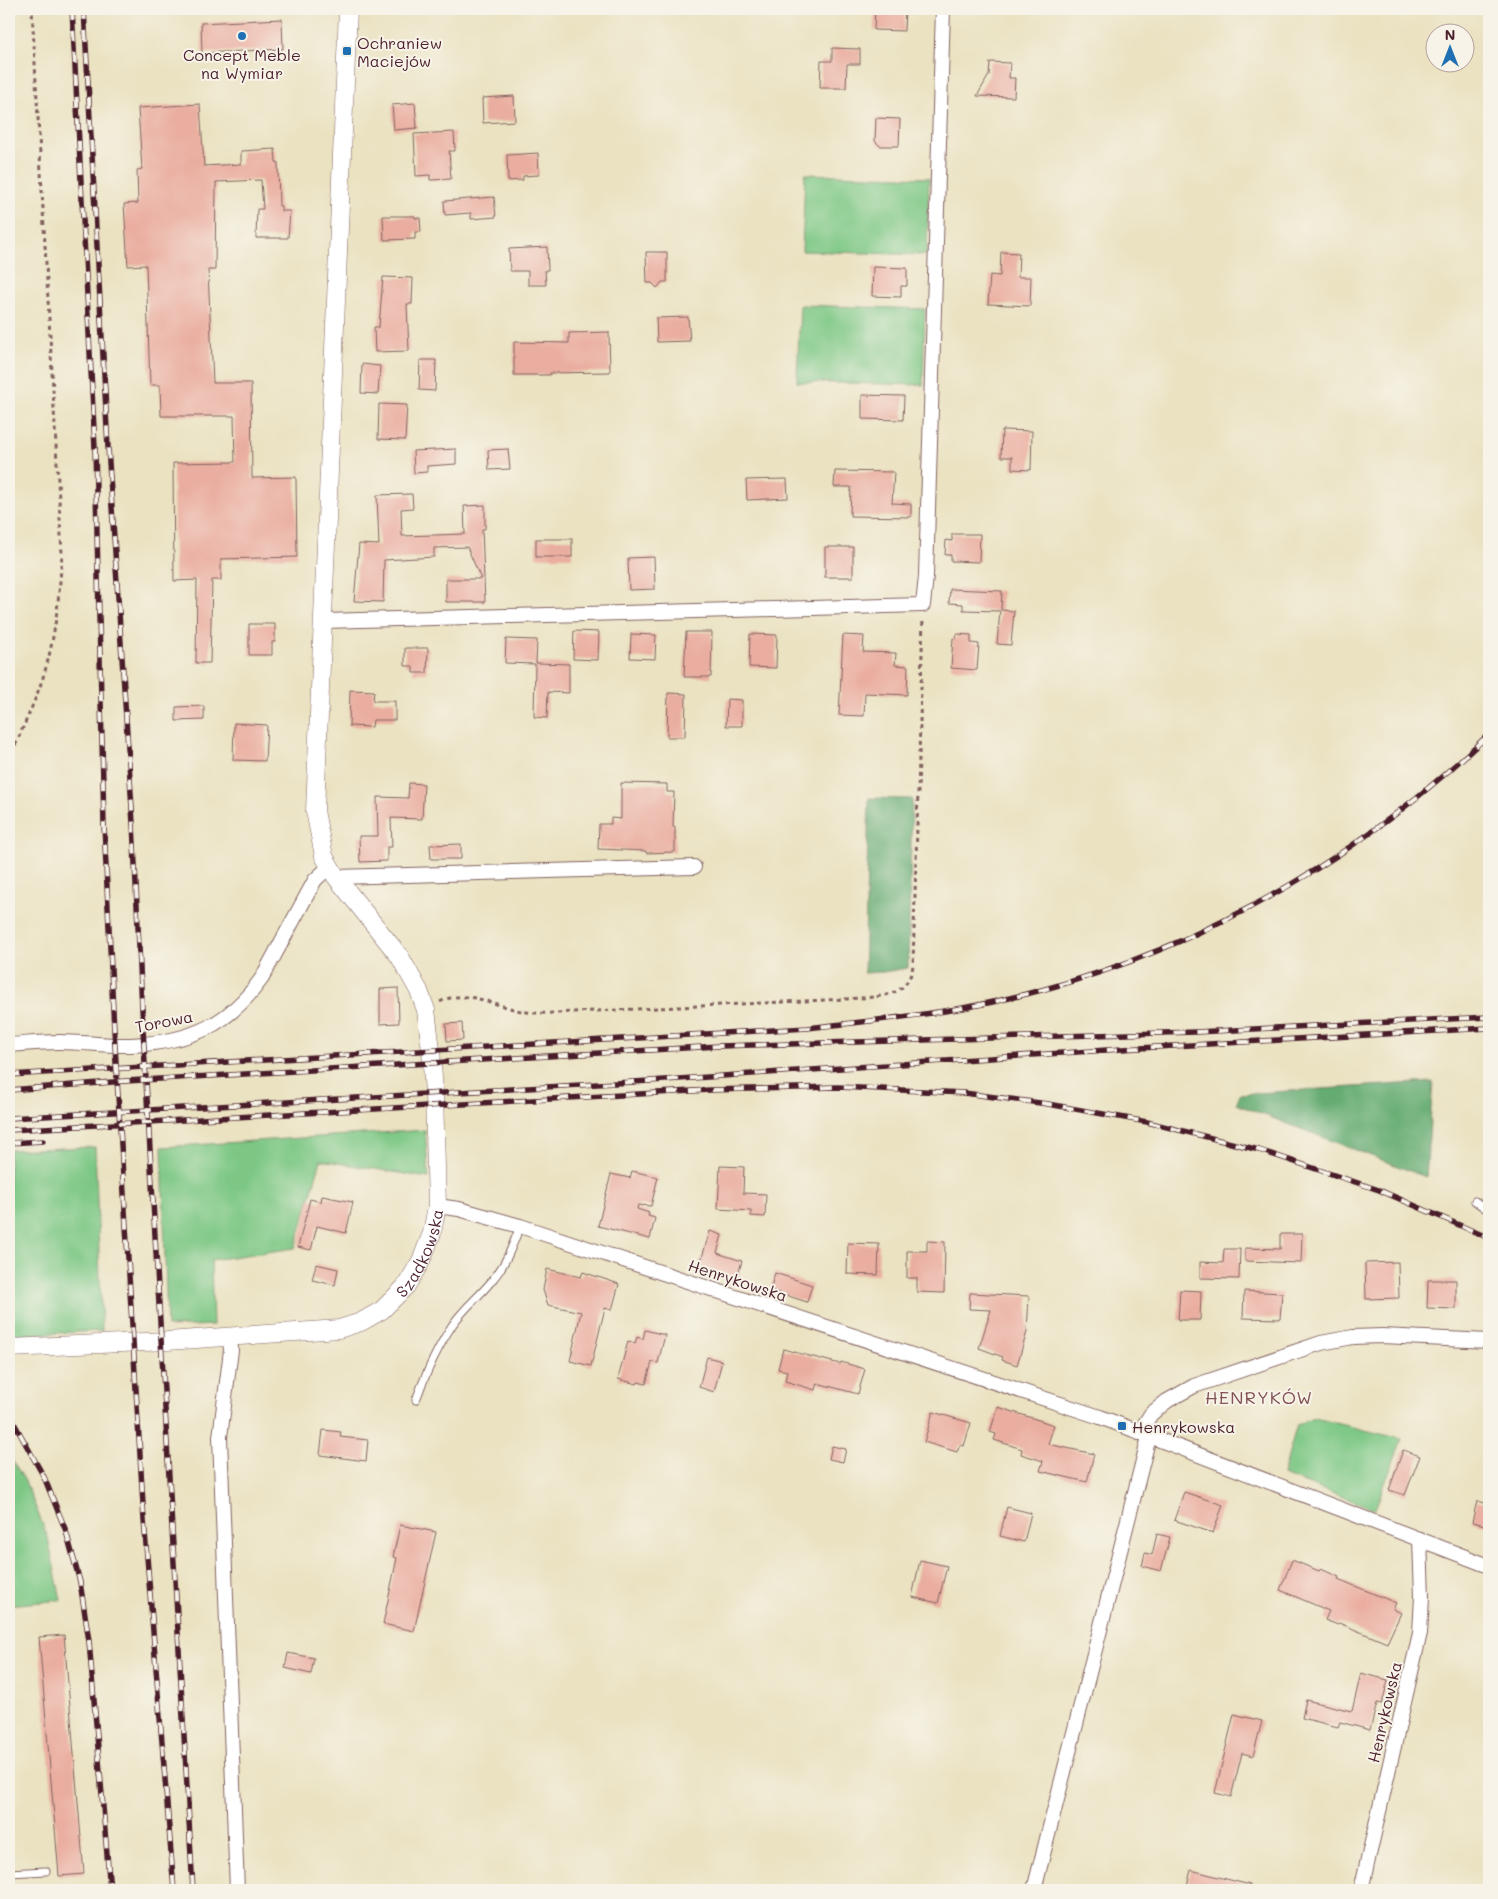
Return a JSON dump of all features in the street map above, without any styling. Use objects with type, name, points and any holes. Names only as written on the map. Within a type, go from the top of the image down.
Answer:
[{"type":"street","name":"Szadkowska","points":[[9,1348],[230,1338],[340,1329],[361,1322],[382,1310],[406,1286],[421,1261],[432,1233],[437,1206],[434,1086],[426,1010],[419,991],[400,957],[333,871],[324,856],[320,841],[315,801],[324,622],[348,9]]},
{"type":"street","points":[[324,622],[923,605],[926,576],[943,9]]},
{"type":"street","points":[[333,871],[694,867]]},
{"type":"street","name":"Torowa","points":[[9,1045],[57,1042],[130,1045],[158,1042],[204,1030],[226,1017],[252,991],[262,978],[315,880],[333,871]]},
{"type":"street","name":"Henrykowska","points":[[437,1206],[459,1209],[520,1226],[1091,1414],[1489,1566]]},
{"type":"street","points":[[1034,1890],[1144,1435],[1151,1414],[1167,1401],[1194,1386],[1321,1342],[1353,1337],[1382,1336],[1489,1341]]},
{"type":"street","points":[[230,1338],[231,1350],[220,1437],[237,1890]]},
{"type":"street","name":"Henrykowska","points":[[1361,1890],[1420,1632],[1422,1597],[1420,1539]]},
{"type":"lane","points":[[1475,1201],[1489,1211]]},
{"type":"lane","points":[[416,1400],[432,1358],[453,1324],[469,1303],[494,1278],[509,1255],[520,1226]]},
{"type":"lane","points":[[9,1873],[46,1871]]},
{"type":"path","points":[[9,760],[39,688],[52,641],[59,599],[62,554],[32,9]]},
{"type":"path","points":[[426,1010],[446,999],[466,995],[509,1009],[574,1012],[846,999],[882,995],[902,989],[910,979],[913,965],[923,605]]},
{"type":"green space","points":[[805,174],[929,178],[927,255],[802,251]]},
{"type":"green space","points":[[800,305],[925,309],[923,385],[797,382]]},
{"type":"green space","points":[[869,798],[912,799],[908,968],[864,973]]},
{"type":"green space","points":[[1433,1082],[1426,1177],[1236,1104],[1240,1094]]},
{"type":"green space","points":[[425,1130],[429,1178],[321,1160],[295,1248],[211,1260],[213,1325],[167,1327],[162,1147]]},
{"type":"green space","points":[[95,1147],[102,1331],[9,1335],[9,1150]]},
{"type":"green space","points":[[1315,1418],[1402,1439],[1375,1509],[1283,1475],[1297,1424]]},
{"type":"green space","points":[[9,1455],[25,1481],[48,1538],[61,1600],[9,1605]]},
{"type":"building","points":[[875,9],[905,9],[904,31],[874,30]]},
{"type":"building","name":"Concept Meble na Wymiar","points":[[282,19],[283,49],[202,53],[201,23]]},
{"type":"building","points":[[832,48],[860,49],[860,64],[847,64],[846,88],[820,88],[821,61],[832,61]]},
{"type":"building","points":[[990,62],[1010,63],[1009,78],[1015,78],[1014,97],[977,96],[989,75]]},
{"type":"building","points":[[514,96],[515,121],[483,123],[482,98]]},
{"type":"building","points":[[415,103],[417,128],[394,130],[392,105]]},
{"type":"building","points":[[200,104],[204,166],[241,164],[241,151],[275,149],[276,162],[278,162],[279,206],[281,206],[281,211],[290,211],[288,238],[256,238],[257,209],[263,209],[261,180],[216,182],[215,270],[208,270],[213,383],[251,383],[252,478],[296,477],[297,557],[221,559],[221,580],[212,580],[210,663],[196,663],[197,580],[174,581],[173,463],[235,462],[234,416],[161,416],[160,385],[150,385],[146,265],[128,266],[124,204],[138,203],[137,170],[142,169],[138,108]]},
{"type":"building","points":[[876,118],[900,119],[899,146],[880,146],[875,141]]},
{"type":"building","points":[[454,132],[455,151],[449,151],[451,179],[430,180],[430,175],[416,176],[414,134]]},
{"type":"building","points":[[538,153],[539,175],[523,176],[523,180],[508,181],[507,155]]},
{"type":"building","points":[[494,197],[496,217],[471,219],[471,213],[445,215],[444,201]]},
{"type":"building","points":[[383,216],[415,216],[415,218],[420,218],[421,232],[415,232],[415,239],[384,240]]},
{"type":"building","points":[[547,247],[548,270],[545,270],[546,285],[528,285],[528,271],[510,271],[509,249]]},
{"type":"building","points":[[646,252],[667,252],[667,282],[662,282],[657,288],[652,283],[647,283]]},
{"type":"building","points":[[1001,252],[1019,253],[1018,277],[1031,277],[1030,306],[988,304],[990,275],[1000,276]]},
{"type":"building","points":[[873,267],[907,268],[907,286],[901,286],[901,297],[872,296]]},
{"type":"building","points":[[383,277],[413,278],[412,304],[407,304],[409,351],[375,352],[374,327],[379,327]]},
{"type":"building","points":[[688,317],[690,341],[657,342],[656,318]]},
{"type":"building","points":[[609,332],[610,372],[514,375],[514,342],[569,343],[569,333]]},
{"type":"building","points":[[420,360],[436,360],[435,391],[419,390]]},
{"type":"building","points":[[362,364],[380,366],[378,394],[361,393]]},
{"type":"building","points":[[862,395],[904,396],[903,420],[862,419]]},
{"type":"building","points":[[379,404],[407,405],[405,440],[378,439]]},
{"type":"building","points":[[1002,430],[1032,431],[1031,470],[1012,469],[1012,457],[1001,457]]},
{"type":"building","points":[[456,449],[456,464],[427,466],[427,472],[414,473],[413,451]]},
{"type":"building","points":[[508,449],[510,469],[489,470],[488,450]]},
{"type":"building","points":[[835,471],[894,472],[892,503],[911,504],[911,517],[850,516],[851,487],[834,487]]},
{"type":"building","points":[[787,479],[788,498],[747,500],[746,480]]},
{"type":"building","points":[[412,494],[413,508],[401,509],[402,536],[465,534],[464,506],[485,505],[485,529],[482,529],[485,602],[446,602],[446,579],[481,579],[467,547],[434,548],[434,557],[384,560],[383,602],[354,601],[359,544],[379,545],[377,495]]},
{"type":"building","points":[[952,534],[980,534],[979,562],[951,561],[951,555],[945,555],[946,540],[952,541]]},
{"type":"building","points":[[536,539],[572,539],[572,557],[536,557]]},
{"type":"building","points":[[825,547],[853,547],[853,577],[825,577]]},
{"type":"building","points":[[654,557],[655,589],[629,590],[628,558]]},
{"type":"building","points":[[950,589],[1002,591],[1001,610],[1014,611],[1011,645],[997,644],[1000,611],[963,610],[963,604],[949,603]]},
{"type":"building","points":[[249,624],[275,624],[275,642],[272,642],[272,655],[249,655]]},
{"type":"building","points":[[574,631],[599,632],[598,660],[573,659]]},
{"type":"building","points":[[686,632],[712,632],[711,677],[684,677]]},
{"type":"building","points":[[631,634],[656,635],[655,659],[630,658]]},
{"type":"building","points":[[750,634],[777,635],[776,668],[749,667]]},
{"type":"building","points":[[957,634],[971,635],[971,643],[979,644],[977,670],[951,668],[953,638],[956,639]]},
{"type":"building","points":[[843,635],[864,636],[863,652],[896,653],[895,665],[908,666],[907,695],[865,693],[864,716],[839,715]]},
{"type":"building","points":[[506,639],[537,640],[536,663],[569,664],[569,693],[548,692],[547,718],[534,717],[535,664],[505,663]]},
{"type":"building","points":[[405,648],[428,648],[427,673],[413,673],[413,666],[405,666]]},
{"type":"building","points":[[350,690],[374,691],[373,701],[395,701],[395,720],[373,720],[372,727],[349,726]]},
{"type":"building","points":[[668,693],[686,694],[685,737],[667,737]]},
{"type":"building","points":[[727,699],[742,700],[742,726],[726,726]]},
{"type":"building","points":[[204,706],[204,720],[176,721],[176,707]]},
{"type":"building","points":[[234,723],[267,725],[265,761],[233,760]]},
{"type":"building","points":[[409,783],[424,784],[422,819],[391,818],[392,847],[387,847],[387,861],[360,862],[359,836],[378,836],[377,797],[408,798]]},
{"type":"building","points":[[621,783],[667,784],[667,792],[674,792],[673,827],[675,827],[675,852],[646,853],[646,851],[598,849],[599,824],[611,824],[611,818],[621,819]]},
{"type":"building","points":[[461,844],[461,859],[431,859],[430,845]]},
{"type":"building","points":[[398,988],[399,1023],[380,1024],[380,989]]},
{"type":"building","points":[[462,1023],[463,1040],[447,1041],[446,1024]]},
{"type":"building","points":[[720,1166],[744,1167],[743,1193],[766,1194],[765,1217],[751,1216],[751,1211],[718,1209]]},
{"type":"building","points":[[632,1171],[658,1177],[651,1206],[638,1205],[637,1209],[649,1213],[648,1216],[655,1218],[650,1239],[598,1226],[611,1174],[630,1178]]},
{"type":"building","points":[[322,1196],[353,1202],[346,1233],[317,1226],[311,1250],[298,1247],[310,1199],[321,1202]]},
{"type":"building","points":[[710,1231],[722,1235],[717,1253],[742,1261],[737,1278],[699,1267]]},
{"type":"building","points":[[1280,1234],[1302,1234],[1301,1263],[1245,1261],[1245,1248],[1280,1249]]},
{"type":"building","points":[[927,1241],[945,1242],[944,1293],[917,1292],[917,1278],[907,1278],[907,1251],[927,1251]]},
{"type":"building","points":[[848,1243],[879,1244],[878,1275],[847,1274]]},
{"type":"building","points":[[1224,1249],[1240,1249],[1239,1279],[1200,1278],[1200,1262],[1223,1263]]},
{"type":"building","points":[[1398,1262],[1399,1298],[1366,1299],[1365,1263]]},
{"type":"building","points":[[316,1264],[338,1269],[335,1285],[312,1280]]},
{"type":"building","points":[[547,1269],[581,1277],[583,1272],[619,1284],[612,1310],[605,1308],[591,1366],[570,1361],[581,1312],[548,1305],[543,1290]]},
{"type":"building","points":[[775,1273],[812,1285],[807,1302],[770,1290]]},
{"type":"building","points":[[1428,1280],[1456,1280],[1456,1309],[1427,1308]]},
{"type":"building","points":[[1180,1290],[1201,1291],[1200,1320],[1178,1320]]},
{"type":"building","points":[[1244,1291],[1282,1293],[1280,1319],[1243,1318]]},
{"type":"building","points":[[970,1293],[1029,1296],[1027,1332],[1017,1365],[1002,1360],[1003,1357],[979,1348],[991,1310],[969,1309]]},
{"type":"building","points":[[645,1330],[665,1335],[658,1363],[652,1362],[646,1384],[638,1382],[637,1384],[618,1379],[628,1341],[635,1343],[637,1337],[643,1339]]},
{"type":"building","points":[[783,1349],[865,1369],[858,1394],[817,1383],[815,1390],[785,1381],[787,1371],[778,1369]]},
{"type":"building","points":[[707,1357],[722,1361],[714,1392],[699,1387]]},
{"type":"building","points":[[998,1407],[1054,1425],[1048,1444],[1094,1454],[1087,1482],[1040,1471],[1043,1461],[1021,1454],[1022,1449],[994,1440],[996,1434],[990,1432]]},
{"type":"building","points":[[933,1412],[971,1423],[964,1446],[960,1445],[957,1452],[924,1442]]},
{"type":"building","points":[[323,1430],[341,1432],[340,1437],[368,1440],[366,1461],[320,1455]]},
{"type":"building","points":[[832,1446],[846,1449],[843,1462],[829,1459]]},
{"type":"building","points":[[1403,1450],[1420,1456],[1405,1495],[1389,1490]]},
{"type":"building","points":[[1184,1492],[1223,1505],[1213,1533],[1174,1520]]},
{"type":"building","points":[[1477,1501],[1489,1504],[1489,1526],[1472,1522]]},
{"type":"building","points":[[1007,1507],[1031,1513],[1024,1542],[1000,1536]]},
{"type":"building","points":[[400,1525],[436,1532],[414,1631],[383,1624],[397,1558],[393,1557]]},
{"type":"building","points":[[1157,1534],[1170,1537],[1161,1571],[1142,1566],[1145,1553],[1152,1555]]},
{"type":"building","points":[[920,1560],[947,1566],[938,1603],[912,1597]]},
{"type":"building","points":[[1292,1560],[1319,1571],[1321,1569],[1339,1577],[1338,1579],[1396,1603],[1393,1609],[1401,1613],[1387,1643],[1339,1623],[1338,1625],[1325,1620],[1329,1611],[1280,1590]]},
{"type":"building","points":[[64,1635],[84,1874],[59,1876],[39,1637]]},
{"type":"building","points":[[288,1653],[314,1658],[311,1674],[285,1668]]},
{"type":"building","points":[[1361,1673],[1388,1680],[1382,1704],[1377,1703],[1370,1730],[1340,1722],[1338,1727],[1302,1718],[1306,1700],[1352,1711]]},
{"type":"building","points":[[1234,1714],[1262,1721],[1253,1756],[1242,1753],[1231,1797],[1215,1793]]},
{"type":"building","points":[[1191,1870],[1250,1885],[1250,1890],[1186,1890]]},
{"type":"railway","points":[[72,9],[95,448],[104,825],[114,1030],[144,1520],[174,1890]]},
{"type":"railway","points":[[84,9],[108,447],[133,823],[143,1029],[193,1890]]},
{"type":"railway","points":[[9,1075],[808,1028],[963,1008],[1037,991],[1109,969],[1179,942],[1246,909],[1311,872],[1374,830],[1433,784],[1489,734]]},
{"type":"railway","points":[[9,1090],[126,1081],[719,1046],[1196,1032],[1489,1017]]},
{"type":"railway","points":[[9,1118],[650,1081],[1122,1049],[1489,1028]]},
{"type":"railway","points":[[9,1130],[710,1090],[838,1087],[964,1093],[1048,1104],[1147,1122],[1259,1150],[1379,1190],[1489,1238]]},
{"type":"railway","points":[[9,1143],[43,1141]]},
{"type":"railway","points":[[9,1414],[44,1477],[66,1531],[80,1582],[89,1641],[110,1890]]},
{"type":"place","name":"Concept Meble na Wymiar","points":[[242,36]]},
{"type":"place","name":"Ochraniew Maciejów","points":[[347,51]]},
{"type":"place","name":"Henrykowska","points":[[1122,1426]]},
{"type":"district","name":"HENRYKÓW","points":[[1259,1397]]}]
